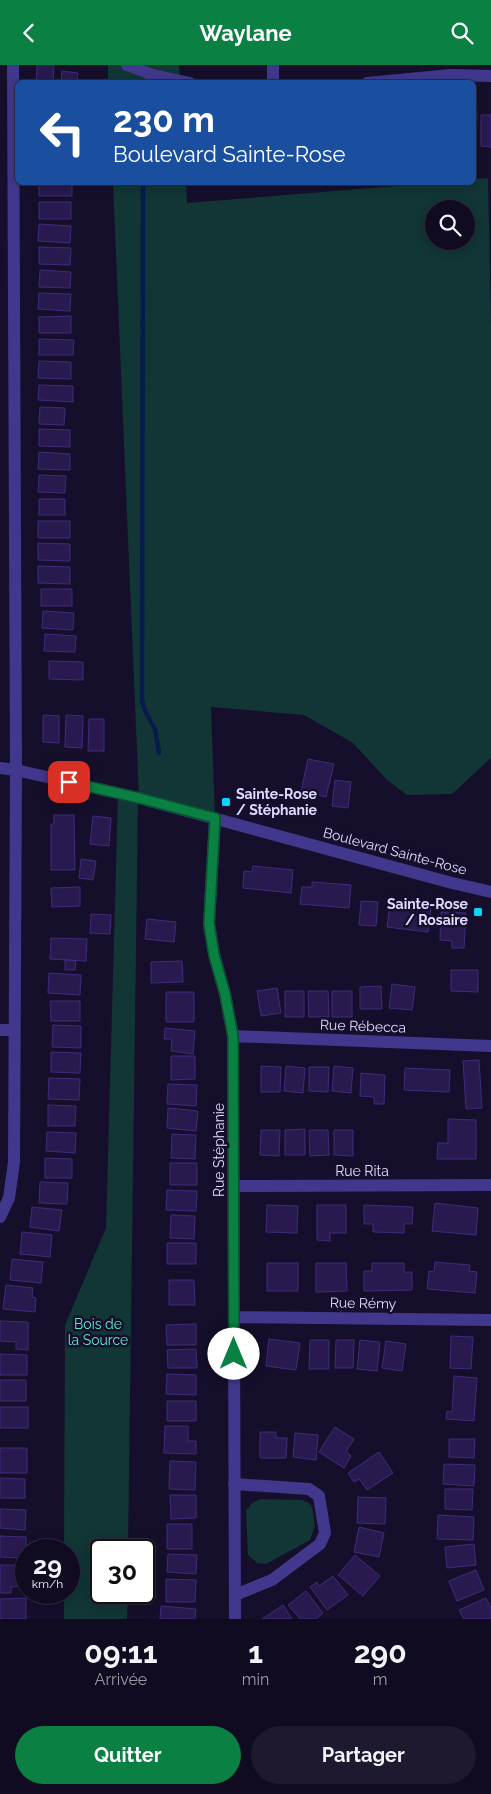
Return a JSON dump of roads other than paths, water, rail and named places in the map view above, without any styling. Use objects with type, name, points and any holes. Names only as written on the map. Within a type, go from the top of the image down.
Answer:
[{"type":"street","points":[[0,1217],[9,1198],[14,1162],[16,770],[13,65]]},
{"type":"street","points":[[128,65],[153,75],[176,80]]},
{"type":"street","points":[[272,65],[273,80]]},
{"type":"street","points":[[386,80],[451,70],[491,76]]},
{"type":"street","name":"Boulevard Sainte-Rose","points":[[0,768],[139,798],[491,892]]},
{"type":"street","name":"Rue Stéphanie","points":[[215,818],[209,924],[214,955],[225,994],[233,1036],[235,1619]]},
{"type":"street","points":[[0,1030],[14,1030]]},
{"type":"street","name":"Rue Rébecca","points":[[233,1036],[491,1046]]},
{"type":"street","name":"Rue Rita","points":[[234,1186],[491,1185]]},
{"type":"street","name":"Rue Rémy","points":[[234,1317],[491,1320]]},
{"type":"street","points":[[234,1484],[309,1489],[319,1496],[324,1533],[320,1545],[272,1580],[235,1595]]},
{"type":"waterway","points":[[143,185],[142,701],[155,729],[159,753]]},
{"type":"place","name":"Sainte-Rose / Stéphanie","points":[[226,802]]},
{"type":"place","name":"Sainte-Rose / Rosaire","points":[[478,912]]},
{"type":"park label","name":"Bois de la Source","points":[[98,1332]]}]
